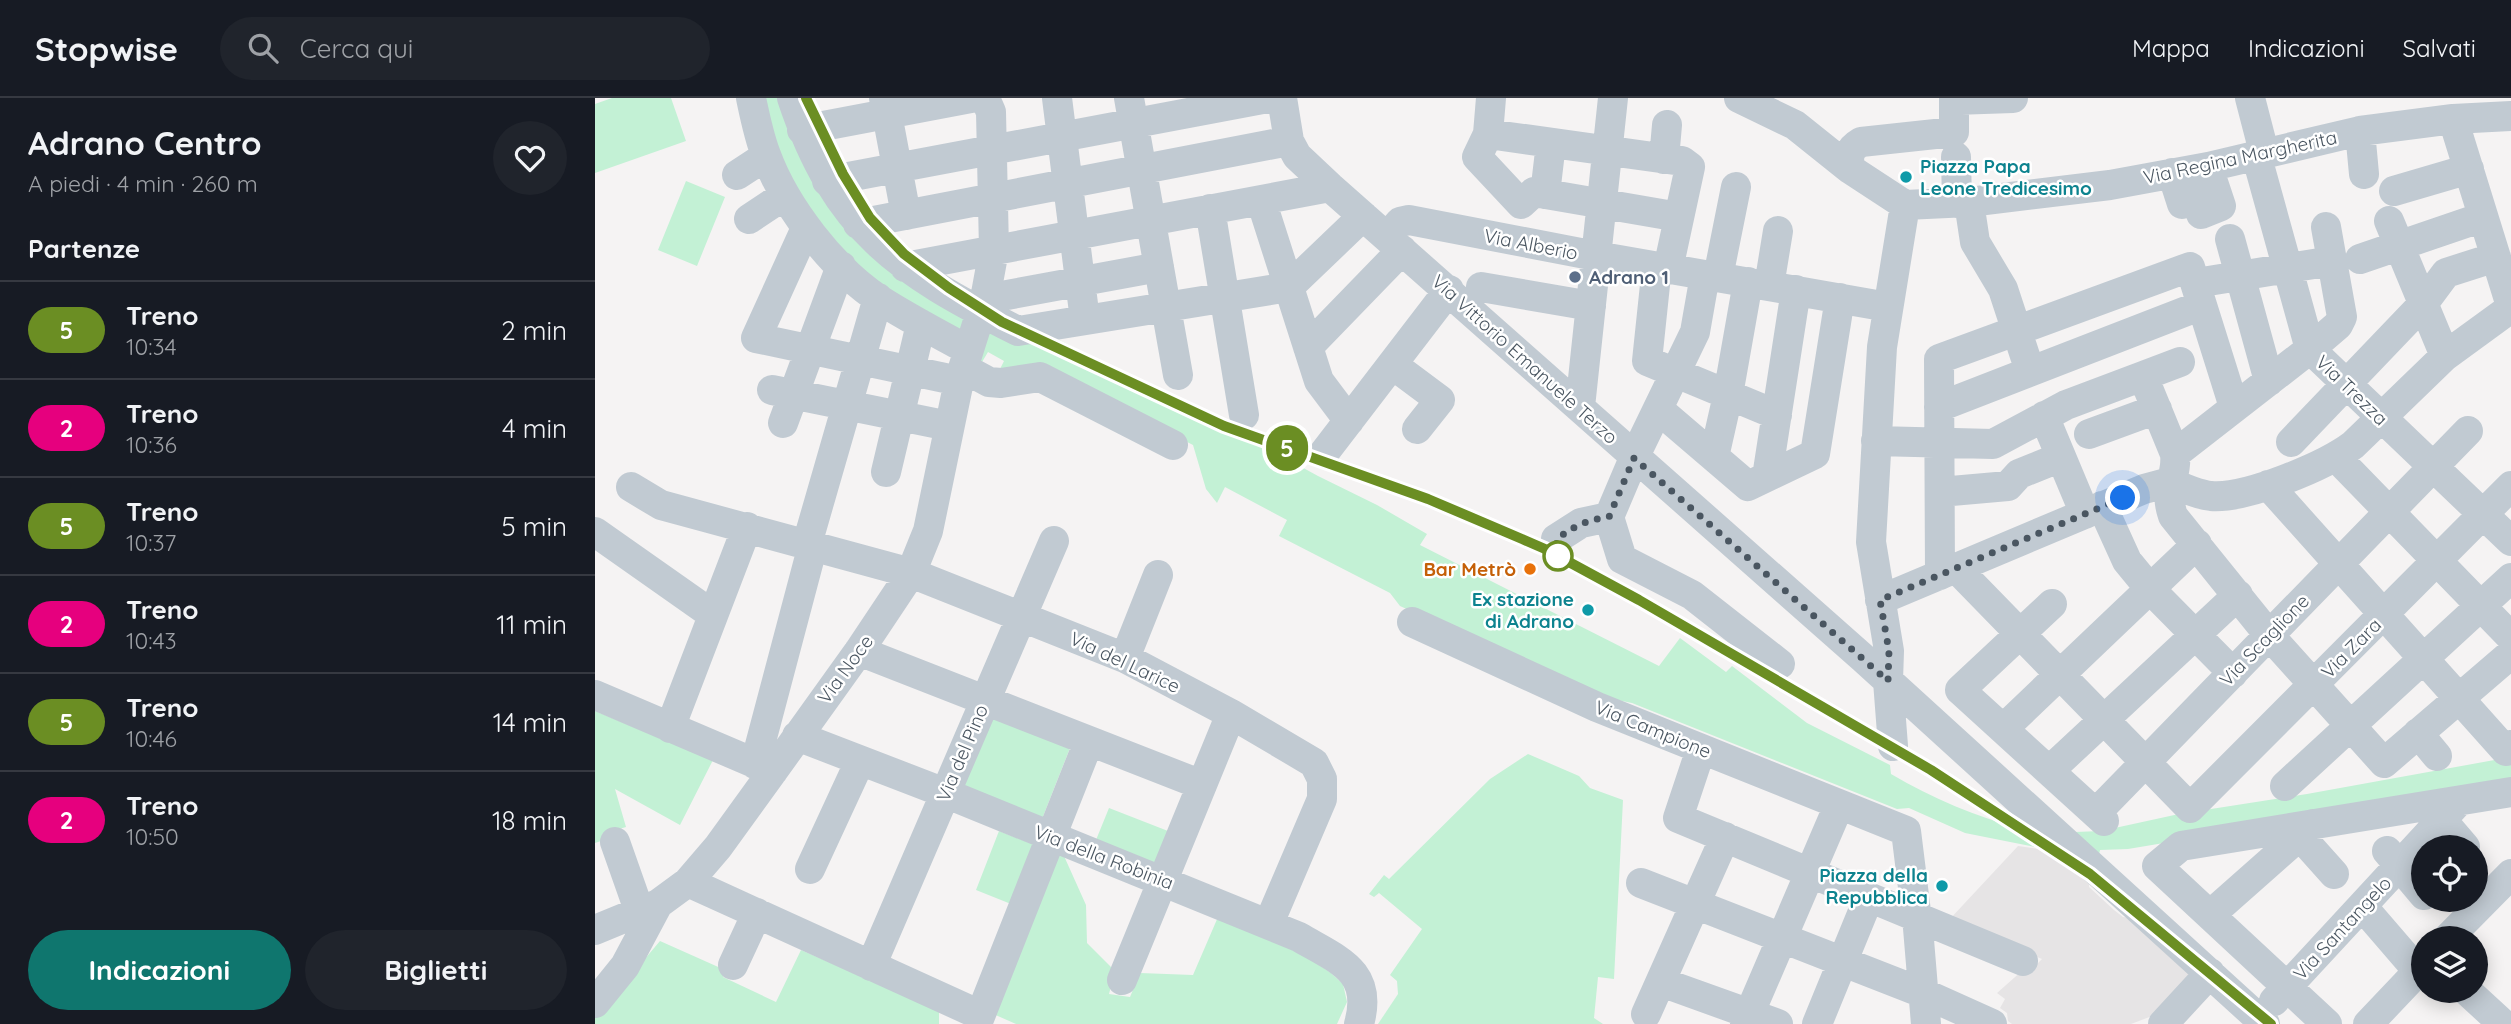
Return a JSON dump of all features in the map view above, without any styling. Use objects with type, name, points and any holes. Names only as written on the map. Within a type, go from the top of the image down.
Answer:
[{"type":"street","points":[[751,98],[766,156],[785,195],[806,228],[841,266],[878,298],[921,324],[972,340],[1289,287],[1363,216]]},
{"type":"street","points":[[792,98],[803,130],[827,181],[858,224],[905,267],[972,340],[989,382],[1001,383],[1040,377],[1173,445]]},
{"type":"street","points":[[803,130],[885,106],[971,98]]},
{"type":"street","name":"Via Noce","points":[[595,930],[649,909],[688,882],[718,847],[764,767],[797,736],[911,573],[927,531],[949,426],[994,250],[991,112],[985,98]]},
{"type":"street","points":[[1057,98],[1085,320]]},
{"type":"street","points":[[827,181],[1062,137],[1131,111],[1268,98]]},
{"type":"street","name":"Via Vittorio Emanuele Terzo","points":[[1282,98],[1289,141],[1297,156],[1888,681],[2210,974],[2259,1022]]},
{"type":"street","points":[[1491,98],[1488,134],[1476,157],[1521,204],[1534,192],[1679,217]]},
{"type":"street","points":[[1580,407],[1613,98]]},
{"type":"street","points":[[1739,98],[1803,122],[1903,216],[1882,347],[1871,542],[1889,651],[1888,681],[1893,746]]},
{"type":"street","points":[[2013,98],[1954,99],[1955,144],[1963,202],[1975,242],[2003,289],[2030,371]]},
{"type":"street","name":"Via Trezza","points":[[2250,98],[2287,268],[2310,349],[2511,541]]},
{"type":"street","points":[[885,106],[906,215]]},
{"type":"street","name":"Via Regina Margherita","points":[[1903,216],[1963,202],[2110,185],[2208,167],[2360,131],[2499,110]]},
{"type":"street","points":[[1131,111],[1178,375]]},
{"type":"street","points":[[2171,458],[2195,493],[2214,496],[2254,488],[2336,457],[2353,445],[2445,355],[2511,307],[2453,119]]},
{"type":"street","points":[[1664,159],[1667,125]]},
{"type":"street","points":[[2360,131],[2364,174]]},
{"type":"street","points":[[1488,134],[1682,161],[1690,167],[1679,217],[1662,268],[1647,361],[1777,415]]},
{"type":"street","points":[[858,224],[1289,141]]},
{"type":"street","points":[[1850,169],[1848,155],[1854,146],[1861,142],[1955,144]]},
{"type":"street","points":[[1545,194],[1551,143]]},
{"type":"street","points":[[737,175],[766,156]]},
{"type":"street","points":[[2172,173],[2182,204],[2196,200],[2201,214],[2221,206],[2208,167]]},
{"type":"street","points":[[2394,191],[2469,169]]},
{"type":"street","points":[[905,267],[1330,187]]},
{"type":"street","points":[[1736,187],[1695,332],[1634,458],[1609,517],[1622,559],[1692,595],[1780,664]]},
{"type":"street","points":[[749,219],[785,195]]},
{"type":"street","points":[[1261,200],[1319,381],[1349,421]]},
{"type":"street","points":[[1210,209],[1244,415]]},
{"type":"street","points":[[2145,762],[1989,602],[1948,572],[1941,535],[1939,359],[2017,329],[2196,285],[2346,260],[2394,233],[2483,216]]},
{"type":"street","name":"Via Alberio","points":[[1308,347],[1395,244],[1400,222],[1409,220],[1888,307]]},
{"type":"street","points":[[1880,600],[1948,572],[2088,504],[2144,489],[2171,458],[2338,324],[2341,317],[2346,260],[2326,227]]},
{"type":"street","points":[[806,228],[756,338],[910,371],[1080,282],[1159,268]]},
{"type":"street","points":[[1767,477],[1777,415],[1771,286],[1778,231]]},
{"type":"street","points":[[2394,233],[2445,355]]},
{"type":"street","points":[[2229,239],[2269,381]]},
{"type":"street","points":[[2291,442],[2423,304],[2447,273],[2496,257]]},
{"type":"street","points":[[783,423],[783,392],[810,349],[841,266]]},
{"type":"street","points":[[1939,407],[2030,371],[2196,285]]},
{"type":"street","points":[[2196,285],[2234,407]]},
{"type":"street","points":[[1714,457],[1728,395],[1771,286]]},
{"type":"street","points":[[1481,287],[1591,306]]},
{"type":"street","points":[[1324,453],[1448,290]]},
{"type":"street","points":[[595,695],[764,767],[810,545],[878,298]]},
{"type":"street","points":[[1658,410],[1748,486],[1815,454],[1840,298]]},
{"type":"street","points":[[886,472],[921,324]]},
{"type":"street","points":[[1876,441],[1993,444],[2066,405],[2180,362]]},
{"type":"street","points":[[1393,365],[1440,400],[1417,429]]},
{"type":"street","points":[[2143,376],[2157,409],[2171,458],[2169,504],[2173,516],[2269,635],[2384,763],[2511,654]]},
{"type":"street","points":[[783,392],[949,426]]},
{"type":"street","points":[[2089,434],[2157,409]]},
{"type":"street","points":[[2044,416],[2061,457],[2088,504],[2127,561],[2150,589],[2233,673]]},
{"type":"street","name":"Via Scaglione","points":[[2049,771],[2100,817],[2145,762],[2469,431]]},
{"type":"street","points":[[1940,492],[2008,486],[2019,474],[2061,457]]},
{"type":"street","points":[[2336,457],[2511,636]]},
{"type":"street","name":"Via del Larice","points":[[631,486],[661,505],[911,573],[1021,615],[1125,658],[1231,714],[1314,764],[1322,779],[1322,799],[1269,923]]},
{"type":"street","name":"Via Zara","points":[[2145,762],[2190,807],[2511,486]]},
{"type":"street","points":[[2254,488],[2339,564],[2459,699],[2508,748]]},
{"type":"street","points":[[1556,540],[1581,523],[1609,517]]},
{"type":"street","points":[[670,728],[747,527]]},
{"type":"street","points":[[597,539],[713,615]]},
{"type":"street","name":"Via del Pino","points":[[871,965],[1054,541]]},
{"type":"street","points":[[2003,729],[2197,544]]},
{"type":"street","points":[[1125,658],[1158,575]]},
{"type":"street","points":[[2285,786],[2511,578]]},
{"type":"street","points":[[2052,604],[1960,690],[2049,771],[2238,595]]},
{"type":"street","name":"Via Campione","points":[[1412,622],[1597,707],[1906,831],[1914,919]]},
{"type":"street","points":[[859,651],[1202,785]]},
{"type":"street","points":[[1122,980],[1231,714]]},
{"type":"street","points":[[2419,733],[2437,756]]},
{"type":"street","name":"Via della Robinia","points":[[797,736],[1163,880],[1299,937],[1343,964],[1357,977],[1364,993],[1364,1008],[1359,1024]]},
{"type":"street","points":[[688,882],[871,965],[979,1020],[1089,741]]},
{"type":"street","points":[[1701,748],[1678,818],[1869,897],[1914,919],[2023,961]]},
{"type":"street","points":[[810,869],[860,761]]},
{"type":"street","points":[[2327,1024],[2157,866],[2181,846],[2220,839],[2307,830],[2380,842],[2451,810],[2506,799]]},
{"type":"street","points":[[1747,1019],[1839,805]]},
{"type":"street","points":[[2451,810],[2460,835]]},
{"type":"street","name":"Via Santangelo","points":[[2259,1022],[2287,987],[2362,906],[2380,842],[2451,810]]},
{"type":"street","points":[[2307,830],[2334,874]]},
{"type":"street","points":[[2210,915],[2307,830]]},
{"type":"street","points":[[1646,1014],[1725,837]]},
{"type":"street","points":[[2220,839],[2254,876]]},
{"type":"street","points":[[595,1003],[625,966],[649,909],[615,842]]},
{"type":"street","points":[[2380,842],[2411,879]]},
{"type":"street","points":[[2458,926],[2497,878]]},
{"type":"street","points":[[1641,883],[1923,993],[1992,1024]]},
{"type":"street","points":[[1817,1024],[1869,897]]},
{"type":"street","points":[[2362,906],[2411,957]]},
{"type":"street","points":[[733,965],[757,913]]},
{"type":"street","points":[[1914,919],[1926,1024]]},
{"type":"street","points":[[2174,1020],[2210,974]]},
{"type":"street","points":[[2375,1022],[2411,980]]},
{"type":"street","points":[[1661,982],[1747,1019],[1778,1024]]},
{"type":"street","points":[[2480,1003],[2503,1024]]},
{"type":"shaded area","points":[[2018,846],[2055,851],[2089,881],[2089,887],[2114,910],[2123,917],[2130,918],[2194,977],[2160,1013],[2131,1024],[2012,1024],[2008,1021],[2007,1013],[2000,1008],[2005,999],[1997,993],[2023,970],[2029,972],[2042,959],[1949,920]]},
{"type":"green space","points":[[612,98],[671,98],[686,141],[595,173],[595,104]]},
{"type":"green space","points":[[759,98],[788,98],[808,155],[975,315],[963,339],[868,280],[790,188]]},
{"type":"green space","points":[[686,181],[725,197],[697,266],[658,250]]},
{"type":"green space","points":[[986,323],[1051,336],[1176,398],[1427,534],[1420,545],[1659,666],[1680,638],[1726,672],[1732,666],[1807,723],[1890,765],[1891,774],[1939,799],[1988,819],[2023,830],[2024,825],[2055,851],[1965,833],[1909,808],[1897,809],[1632,703],[1598,696],[1400,606],[1390,593],[1279,536],[1287,520],[1225,487],[1217,503],[1206,489],[1193,445],[1138,417],[998,373],[1004,361],[988,352],[979,367]]},
{"type":"green space","points":[[595,711],[713,760],[680,825],[615,789],[626,827],[602,834],[604,840],[595,843]]},
{"type":"green space","points":[[992,716],[1070,748],[1042,819],[963,787]]},
{"type":"green space","points":[[1528,754],[1579,776],[1590,788],[1623,800],[1614,979],[1598,977],[1594,1018],[1603,1024],[1378,1024],[1398,994],[1397,981],[1390,975],[1422,929],[1379,893],[1374,897],[1369,894],[1384,875],[1389,879],[1490,779]]},
{"type":"green space","points":[[2511,757],[2511,785],[2128,849],[2100,850],[2099,855],[2075,832],[2101,831],[2179,814]]},
{"type":"green space","points":[[1109,808],[1168,831],[1155,863],[1096,840]]},
{"type":"green space","points":[[999,831],[1035,845],[1011,904],[976,890]]},
{"type":"green space","points":[[1059,855],[1064,856],[1086,905],[1087,943],[1115,971],[1109,994],[1130,997],[1140,973],[1193,975],[1218,917],[1284,941],[1331,973],[1343,984],[1347,1002],[1337,1024],[1016,1024],[991,1013]]},
{"type":"green space","points":[[660,941],[725,970],[723,977],[776,1002],[801,950],[939,1010],[939,1024],[595,1024],[595,1018]]},
{"type":"train","name":"5","points":[[806,98],[843,174],[870,218],[904,254],[949,288],[1002,322],[1224,426],[1428,499],[1545,549],[1639,600],[1931,770],[2090,874],[2271,1024]]},
{"type":"place","name":"Piazza Papa Leone Tredicesimo","points":[[1906,177]]},
{"type":"place","name":"Adrano 1","points":[[1575,277]]},
{"type":"place","name":"Bar Metrò","points":[[1530,569]]},
{"type":"place","name":"Ex stazione di Adrano","points":[[1588,610]]},
{"type":"place","name":"Piazza della Repubblica","points":[[1942,886]]},
{"type":"route","points":[[1558,556],[1556,540],[1569,530],[1581,523],[1609,517],[1634,458],[1888,681],[1889,651],[1880,600],[2123,498]]}]
